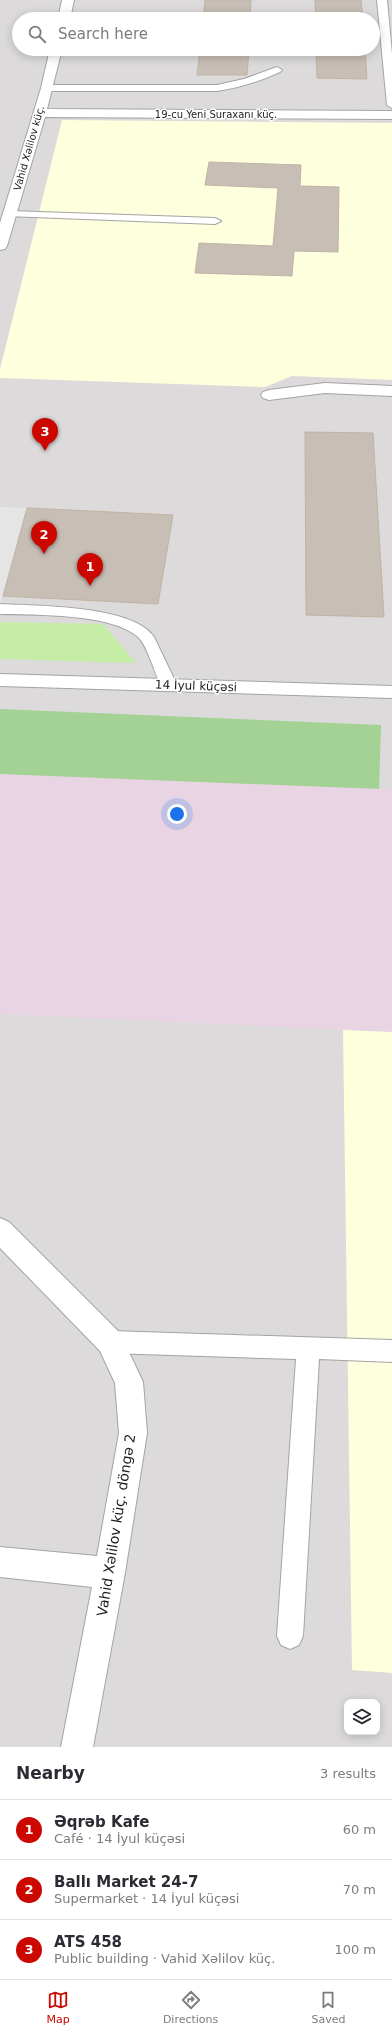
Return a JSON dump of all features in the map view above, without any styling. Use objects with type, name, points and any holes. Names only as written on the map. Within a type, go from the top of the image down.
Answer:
[{"type":"street","points":[[65,12],[68,0]]},
{"type":"street","name":"Vahid Xəlilov küç.","points":[[0,246],[47,88],[54,56]]},
{"type":"street","name":"19-cu Yeni Suraxanı küç.","points":[[39,113],[392,115]]},
{"type":"street","points":[[269,395],[325,388],[392,390]]},
{"type":"street","name":"14 İyul küçəsi","points":[[0,680],[392,692]]},
{"type":"street","name":"Vahid Xəlilov küç. döngə 2","points":[[0,1230],[110,1342],[129,1382],[133,1433],[110,1573],[77,1747]]},
{"type":"street","points":[[0,1562],[110,1573]]},
{"type":"lane","points":[[382,0],[392,105]]},
{"type":"lane","points":[[47,88],[217,88],[235,86],[277,70]]},
{"type":"lane","points":[[10,214],[215,221]]},
{"type":"lane","points":[[0,609],[84,615],[122,622],[144,633],[169,685]]},
{"type":"lane","points":[[110,1342],[308,1347],[392,1351]]},
{"type":"lane","points":[[290,1636],[308,1347]]},
{"type":"shaded area","points":[[0,0],[392,0],[392,1747],[0,1747]]},
{"type":"shaded area","points":[[62,120],[392,123],[392,380],[292,376],[265,387],[0,378],[0,369]]},
{"type":"shaded area","points":[[0,507],[27,508],[0,606]]},
{"type":"shaded area","points":[[0,774],[392,789],[392,1032],[0,1014]]},
{"type":"shaded area","points":[[343,1030],[392,1032],[392,1673],[352,1670]]},
{"type":"green space","points":[[0,622],[103,624],[136,663],[0,659]]},
{"type":"green space","points":[[0,709],[381,725],[379,789],[0,774]]},
{"type":"building","points":[[205,0],[251,0],[250,12],[204,12]]},
{"type":"building","points":[[315,0],[361,0],[362,12],[316,12]]},
{"type":"building","points":[[199,56],[248,56],[247,75],[197,75]]},
{"type":"building","points":[[316,56],[365,56],[367,79],[317,78]]},
{"type":"building","points":[[209,162],[301,165],[300,186],[339,187],[338,252],[294,251],[292,276],[195,273],[199,243],[273,246],[278,188],[205,185]]},
{"type":"building","points":[[305,432],[373,433],[384,617],[306,615]]},
{"type":"building","points":[[27,508],[173,515],[158,604],[3,596]]},
{"type":"place","name":"ATS 458","points":[[45,451]]},
{"type":"place","name":"Ballı Market 24-7","points":[[44,554]]},
{"type":"place","name":"Əqrəb Kafe","points":[[90,586]]}]
